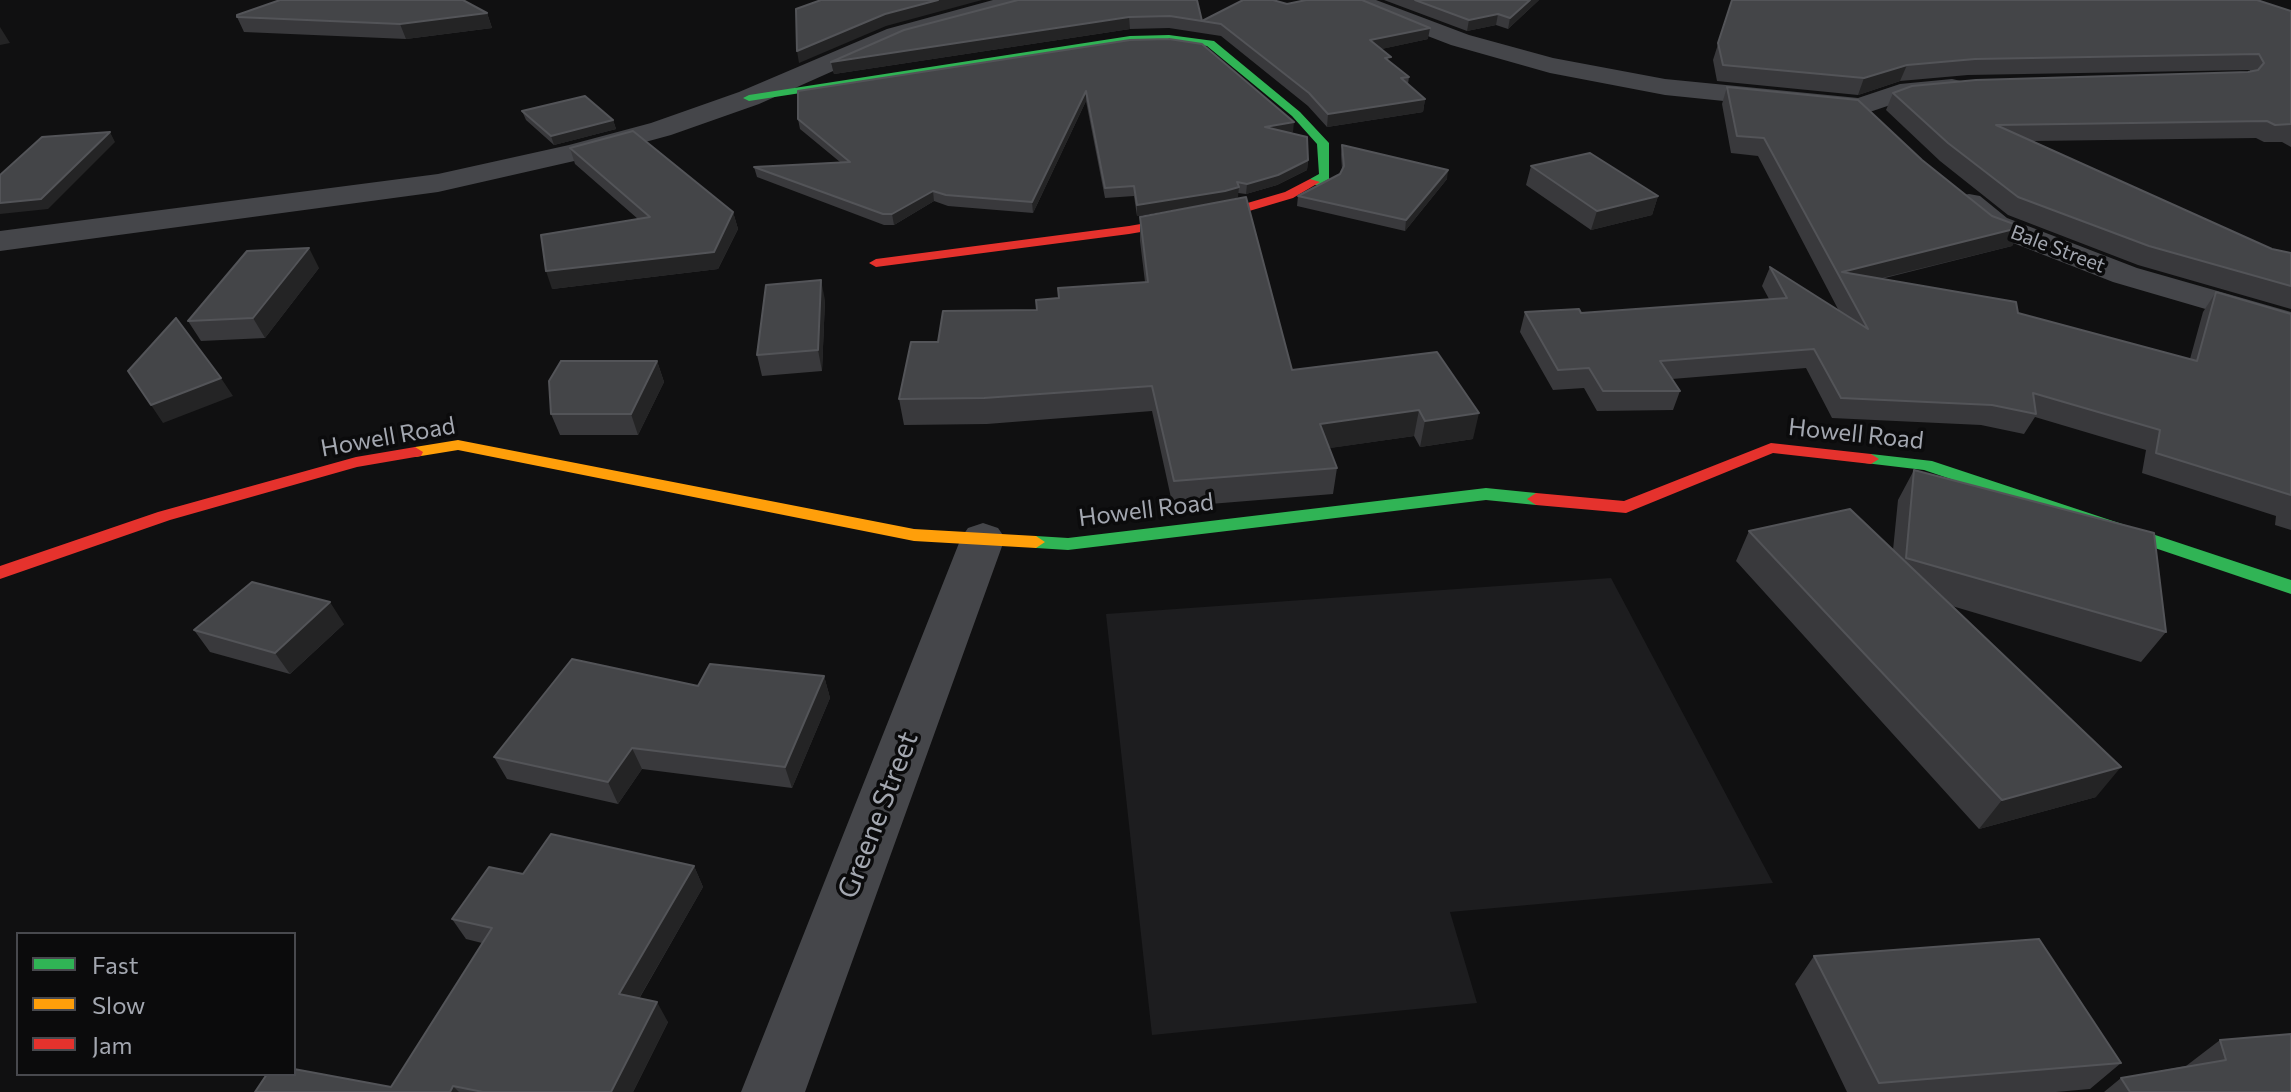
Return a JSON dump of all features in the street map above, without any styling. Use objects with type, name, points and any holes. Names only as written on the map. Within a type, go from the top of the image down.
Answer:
[{"type":"street","points":[[0,241],[438,183],[573,153],[661,129],[749,98],[896,34],[946,18],[1023,0]]},
{"type":"street","points":[[1355,0],[1460,40],[1550,65],[1665,87],[1872,118],[1900,92],[1984,85]]},
{"type":"street","points":[[749,98],[1130,39],[1169,38],[1210,43],[1296,114],[1323,143],[1325,176],[1289,195],[1229,213],[1129,230],[876,263]]},
{"type":"street","name":"Bale Street","points":[[1950,188],[1996,225],[2125,275],[2291,323]]},
{"type":"street","name":"Howell Road","points":[[0,573],[164,516],[311,474],[356,462],[458,445],[914,535],[1068,544],[1486,494],[1626,507],[1673,485],[1771,448],[1926,465],[2291,587]]},
{"type":"street","name":"Greene Street","points":[[773,1092],[983,538]]},
{"type":"shaded area","points":[[1611,578],[1773,883],[1450,912],[1477,1003],[1152,1035],[1106,614]]},
{"type":"building","points":[[280,0],[463,0],[487,13],[400,24],[237,17]]},
{"type":"building","points":[[821,0],[938,0],[885,14],[797,51],[796,9]]},
{"type":"building","points":[[1018,0],[1197,0],[1202,21],[1243,0],[1273,0],[1287,4],[1306,0],[1362,0],[1430,28],[1370,40],[1391,57],[1385,58],[1409,77],[1401,78],[1425,99],[1328,114],[1309,93],[1221,24],[1170,16],[1129,17],[831,62],[904,30]]},
{"type":"building","points":[[1415,0],[1530,0],[1510,18],[1498,14],[1469,20]]},
{"type":"building","points":[[1732,0],[2257,0],[2291,11],[2291,124],[2275,125],[2267,121],[1996,125],[2272,249],[2291,253],[2291,286],[2149,246],[2018,197],[1948,143],[1893,93],[1912,86],[1976,80],[2248,72],[2258,70],[2264,63],[2259,54],[1975,59],[1907,65],[1864,78],[1723,65],[1718,43]]},
{"type":"building","points":[[1169,39],[1202,44],[1294,122],[1265,127],[1307,137],[1308,160],[1278,175],[1247,184],[1237,182],[1239,187],[1225,191],[1137,205],[1134,186],[1105,188],[1086,91],[1032,202],[946,195],[933,191],[892,214],[883,214],[754,167],[850,162],[798,119],[798,91],[1130,40]]},
{"type":"building","points":[[1727,87],[1858,100],[1922,160],[1992,216],[2022,227],[1842,272],[2016,302],[2018,313],[2197,361],[2216,292],[2291,314],[2291,495],[2156,453],[2160,430],[2033,393],[2036,414],[1992,405],[1841,398],[1814,349],[1660,361],[1680,391],[1603,391],[1589,368],[1558,370],[1525,312],[1579,309],[1581,313],[1787,298],[1770,267],[1868,329],[1764,138],[1737,136]]},
{"type":"building","points":[[585,96],[613,120],[551,136],[522,111]]},
{"type":"building","points":[[633,131],[733,212],[714,252],[546,271],[541,235],[650,217],[570,148]]},
{"type":"building","points":[[110,132],[41,199],[0,203],[0,175],[42,137]]},
{"type":"building","points":[[1342,145],[1448,170],[1406,220],[1298,196],[1340,174],[1344,166]]},
{"type":"building","points":[[1590,153],[1658,196],[1597,211],[1531,166]]},
{"type":"building","points":[[1246,197],[1292,370],[1437,352],[1479,413],[1425,421],[1419,410],[1320,424],[1337,468],[1174,481],[1152,386],[984,398],[899,399],[911,342],[938,342],[943,311],[1037,310],[1036,300],[1059,298],[1058,288],[1148,282],[1140,217]]},
{"type":"building","points":[[309,248],[253,318],[188,321],[247,251]]},
{"type":"building","points":[[821,280],[818,350],[757,355],[766,285]]},
{"type":"building","points":[[176,318],[221,378],[151,405],[128,371]]},
{"type":"building","points":[[561,361],[657,361],[631,414],[551,414],[549,381]]},
{"type":"building","points":[[1914,470],[2154,533],[2166,632],[1906,558]]},
{"type":"building","points":[[1850,509],[2121,767],[2002,800],[1749,531]]},
{"type":"building","points":[[252,582],[330,602],[275,653],[194,630]]},
{"type":"building","points":[[572,659],[698,686],[710,664],[824,676],[785,767],[632,748],[608,782],[494,757]]},
{"type":"building","points":[[551,834],[694,866],[619,994],[657,1002],[611,1092],[483,1092],[453,1086],[450,1092],[255,1092],[266,1076],[296,1076],[296,1069],[391,1087],[492,928],[452,919],[489,867],[523,874]]},
{"type":"building","points":[[2039,939],[2121,1063],[1879,1083],[1814,956]]},
{"type":"building","points":[[2291,1034],[2291,1092],[2130,1092],[2121,1078],[2226,1060],[2220,1040]]},
{"type":"traffic: fast","points":[[749,98],[1130,39],[1169,38],[1210,43],[1296,114],[1323,143],[1325,176],[1314,182]]},
{"type":"traffic: fast","points":[[1871,459],[1926,465],[2291,587]]},
{"type":"traffic: fast","points":[[1036,542],[1068,544],[1486,494],[1536,499]]},
{"type":"traffic: slow","points":[[415,452],[458,445],[914,535],[1036,542]]},
{"type":"traffic: jam","points":[[876,263],[1129,230],[1229,213],[1289,195],[1314,182]]},
{"type":"traffic: jam","points":[[1536,499],[1626,507],[1771,448],[1871,459]]},
{"type":"traffic: jam","points":[[0,573],[164,516],[356,462],[415,452]]}]
